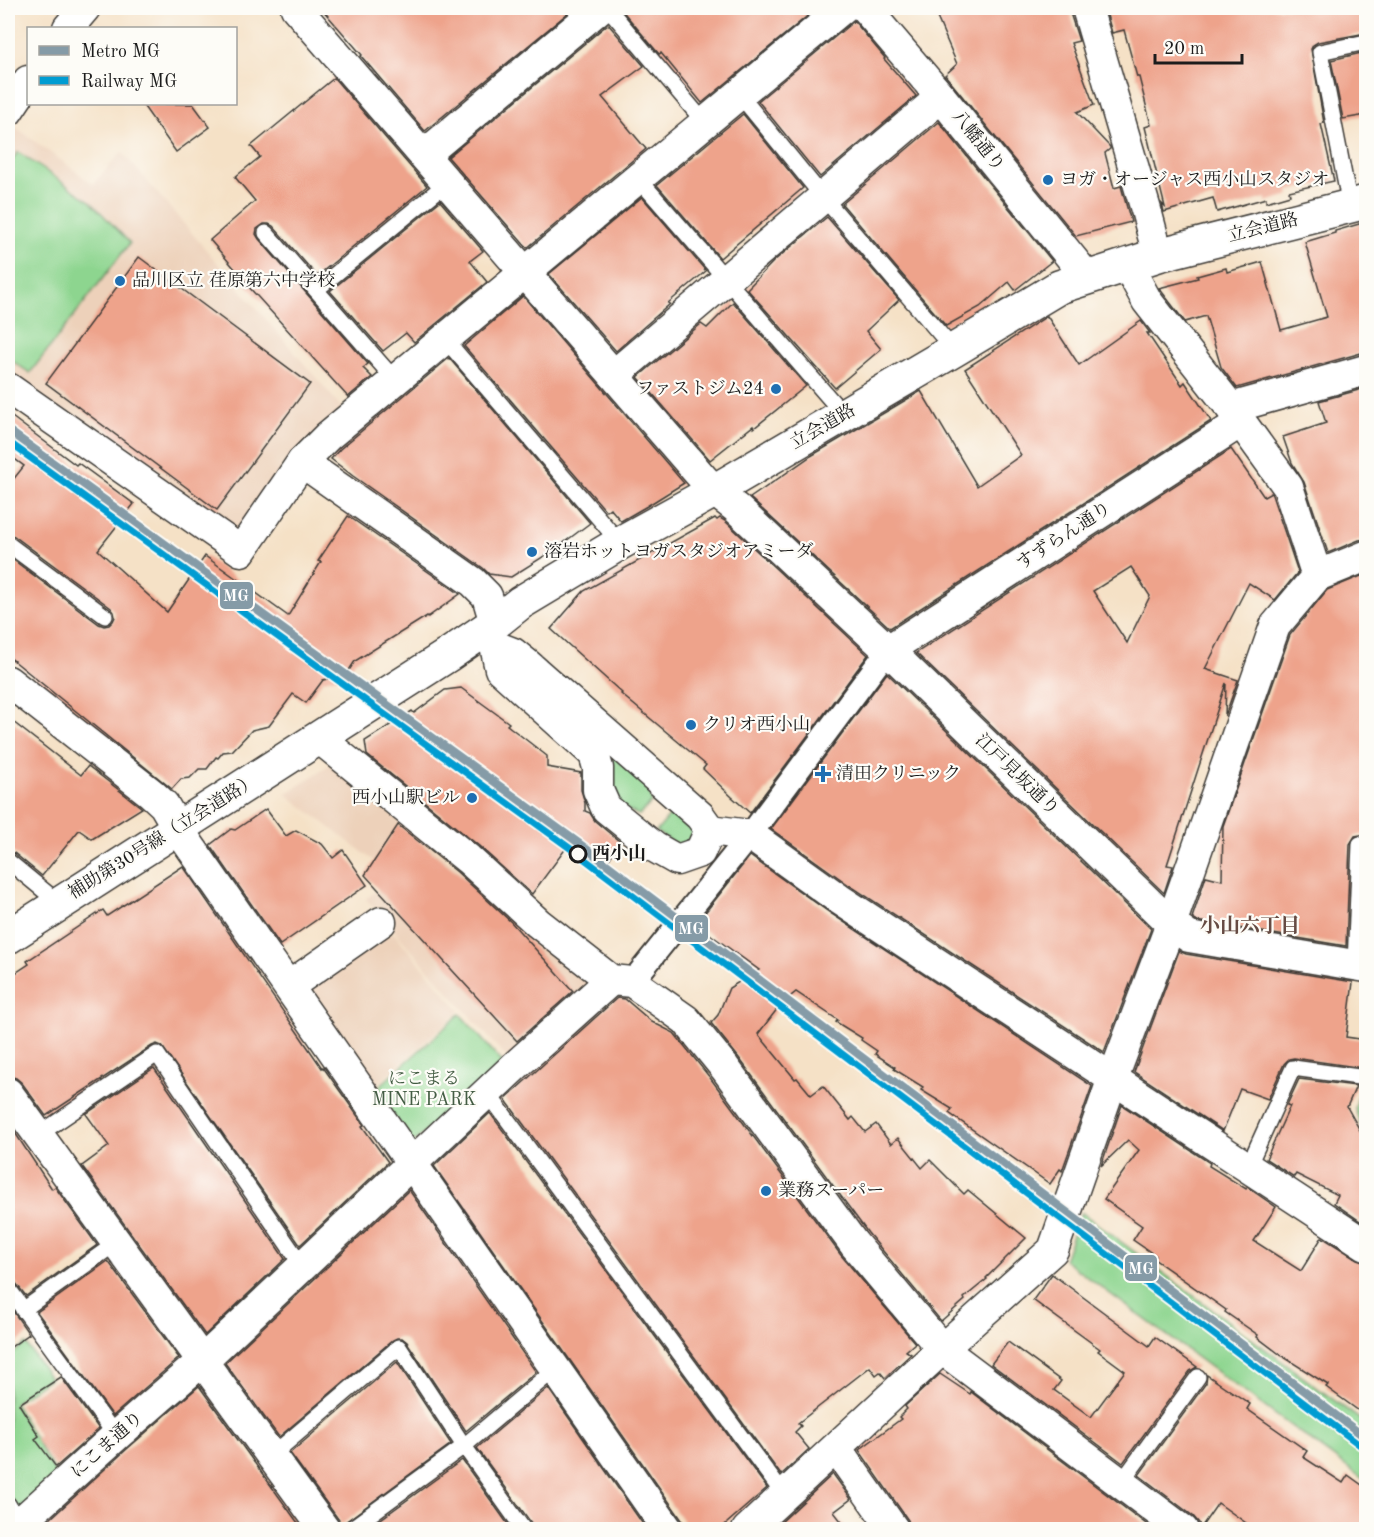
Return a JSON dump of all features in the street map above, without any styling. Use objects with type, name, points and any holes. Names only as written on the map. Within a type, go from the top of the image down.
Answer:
[{"type":"street","points":[[69,27],[85,8]]},
{"type":"street","name":"江戸見坂通り","points":[[296,8],[714,491],[736,508],[888,650],[1171,924],[1189,937],[1361,966]]},
{"type":"street","points":[[424,155],[600,8]]},
{"type":"street","points":[[8,388],[241,551],[302,462],[328,436],[843,8]]},
{"type":"street","name":"八幡通り","points":[[865,8],[941,97],[1087,277]]},
{"type":"street","points":[[1087,8],[1146,210],[1143,259],[1147,301],[1236,415],[1288,487],[1317,576]]},
{"type":"street","points":[[8,111],[27,82]]},
{"type":"street","points":[[614,375],[941,97]]},
{"type":"street","name":"立会道路","points":[[319,738],[491,634],[520,603],[844,415],[1059,286],[1143,259],[1358,204]]},
{"type":"street","name":"すずらん通り","points":[[888,650],[1236,415],[1366,370]]},
{"type":"street","points":[[302,462],[473,582],[488,596],[491,634],[500,669],[594,754],[598,768],[598,790],[606,808],[654,847],[677,860],[700,852],[710,830]]},
{"type":"street","points":[[747,1530],[942,1349],[1053,1250],[1113,1078],[1171,924],[1275,626],[1317,576],[1366,556]]},
{"type":"street","points":[[491,634],[700,816],[710,830],[750,835],[839,899],[1366,1245]]},
{"type":"street","points":[[622,981],[750,835],[888,650]]},
{"type":"street","points":[[8,681],[151,792],[164,805],[178,829],[668,1530]]},
{"type":"street","points":[[319,738],[468,858],[538,922],[622,981],[686,1020],[725,1068],[854,1244],[942,1349],[1183,1530]]},
{"type":"street","name":"補助第30号線（立会道路）","points":[[8,937],[319,738]]},
{"type":"street","points":[[289,987],[381,922]]},
{"type":"street","name":"にこま通り","points":[[13,1519],[116,1436],[202,1361],[488,1092],[622,981]]},
{"type":"street","points":[[11,1106],[38,1135],[327,1528]]},
{"type":"street","points":[[836,1448],[894,1530]]},
{"type":"lane","points":[[608,8],[704,122]]},
{"type":"lane","points":[[1358,204],[1320,52],[1366,42]]},
{"type":"lane","points":[[739,94],[954,350]]},
{"type":"lane","points":[[638,178],[844,415]]},
{"type":"lane","points":[[316,290],[448,182]]},
{"type":"lane","points":[[266,233],[394,380]]},
{"type":"lane","points":[[444,338],[620,543]]},
{"type":"lane","points":[[8,543],[105,616]]},
{"type":"lane","points":[[1361,966],[1360,844],[1366,844]]},
{"type":"lane","points":[[8,861],[59,903]]},
{"type":"lane","points":[[38,1135],[157,1054],[303,1267]]},
{"type":"lane","points":[[1248,1167],[1293,1068],[1366,1078]]},
{"type":"lane","points":[[488,1092],[784,1495]]},
{"type":"lane","points":[[23,1310],[116,1243]]},
{"type":"lane","points":[[8,1288],[116,1436]]},
{"type":"lane","points":[[272,1456],[399,1347],[464,1446],[524,1530]]},
{"type":"lane","points":[[327,1528],[464,1446],[555,1370]]},
{"type":"lane","points":[[1121,1483],[1198,1377]]},
{"type":"shaded area","name":"品川区立 荏原第六中学校","points":[[14,126],[93,184],[122,152],[343,409],[245,531],[222,533],[8,378],[8,135]]},
{"type":"shaded area","points":[[331,764],[596,982],[509,1060],[366,899],[395,877],[286,794]]},
{"type":"shaded area","points":[[380,931],[394,933],[460,1011],[373,1088],[301,987]]},
{"type":"green space","points":[[18,152],[90,201],[130,243],[30,373],[8,358],[8,166]]},
{"type":"green space","points":[[615,757],[649,788],[652,802],[639,815],[613,802],[606,761]]},
{"type":"green space","points":[[676,808],[692,823],[694,834],[682,848],[656,832]]},
{"type":"green space","name":"にこまる MINE PARK","points":[[460,1014],[503,1063],[413,1143],[375,1090]]},
{"type":"green space","points":[[1362,1081],[1366,1082],[1366,1163],[1358,1160],[1365,1142],[1355,1108]]},
{"type":"green space","points":[[1081,1212],[1366,1424],[1366,1481],[1064,1260]]},
{"type":"green space","points":[[26,1344],[50,1378],[14,1403],[58,1477],[18,1513],[8,1497],[8,1357]]},
{"type":"building","points":[[321,8],[574,8],[425,131]]},
{"type":"building","points":[[620,8],[817,8],[702,103]]},
{"type":"building","points":[[933,8],[1070,8],[1079,41],[1071,43],[1094,105],[1077,112],[1110,147],[1105,153],[1114,188],[1121,186],[1131,222],[1076,236],[945,75],[957,64]]},
{"type":"building","points":[[1105,8],[1366,8],[1366,33],[1318,42],[1311,49],[1324,123],[1321,124],[1334,181],[1289,191],[1290,195],[1266,202],[1266,198],[1217,212],[1213,198],[1164,212],[1162,204],[1165,207],[1145,127],[1151,125],[1139,77],[1137,77],[1124,30],[1112,33]]},
{"type":"building","points":[[854,21],[916,96],[820,177],[758,101]]},
{"type":"building","points":[[608,24],[644,66],[602,97],[646,149],[527,248],[448,157]]},
{"type":"building","points":[[1366,52],[1366,115],[1343,119],[1331,60]]},
{"type":"building","points":[[334,78],[427,186],[317,276],[273,226],[264,224],[257,229],[256,234],[259,239],[368,364],[363,368],[372,377],[348,397],[247,285],[210,240],[255,201],[235,177],[260,157],[251,146]]},
{"type":"building","points":[[143,105],[194,105],[210,127],[176,152]]},
{"type":"building","points":[[743,114],[803,188],[720,258],[657,185]]},
{"type":"building","points":[[939,122],[1052,261],[1015,290],[1009,282],[980,307],[946,326],[842,204]]},
{"type":"building","points":[[642,197],[706,271],[616,351],[549,274]]},
{"type":"building","points":[[440,201],[483,251],[470,261],[487,282],[414,342],[406,333],[383,351],[330,291]]},
{"type":"building","points":[[827,217],[899,300],[866,331],[881,349],[835,388],[747,289],[774,261]]},
{"type":"building","points":[[1366,222],[1366,353],[1237,388],[1221,367],[1206,316],[1185,322],[1159,288],[1226,268],[1227,272],[1262,262],[1281,330],[1327,317],[1305,242]]},
{"type":"building","points":[[139,257],[310,384],[217,510],[46,383]]},
{"type":"building","points":[[523,296],[684,483],[621,521],[610,508],[606,511],[464,346]]},
{"type":"building","points":[[733,302],[806,386],[710,460],[638,377],[701,324],[707,328]]},
{"type":"building","points":[[1047,316],[1079,365],[1141,321],[1182,385],[1185,382],[1211,421],[890,628],[750,498],[811,456],[921,391],[977,486],[1021,455],[965,369]]},
{"type":"building","points":[[449,358],[590,523],[554,550],[511,577],[489,574],[331,459]]},
{"type":"building","points":[[1366,388],[1366,539],[1328,553],[1304,482],[1292,463],[1283,437],[1326,423],[1319,401]]},
{"type":"building","points":[[8,414],[76,465],[78,463],[134,504],[98,550],[167,612],[205,556],[288,616],[321,562],[318,561],[348,516],[460,594],[428,617],[355,661],[346,675],[323,680],[306,703],[293,694],[269,726],[252,730],[232,751],[223,752],[207,769],[199,769],[190,778],[181,779],[172,789],[8,656],[8,556],[99,624],[109,625],[115,617],[111,608],[14,536],[8,534],[8,486],[24,466],[8,454]]},
{"type":"building","points":[[1231,449],[1264,497],[1271,493],[1298,572],[1275,600],[1249,583],[1205,669],[1238,680],[1225,716],[1226,683],[1167,865],[1173,866],[1164,893],[916,653]],"holes":[[[1131,567],[1150,596],[1127,643],[1093,591]]]},
{"type":"building","points":[[715,518],[725,521],[868,655],[750,813],[703,769],[706,765],[621,694],[551,629],[584,591]]},
{"type":"building","points":[[1366,574],[1366,834],[1355,836],[1350,844],[1346,946],[1196,921],[1192,918],[1206,876],[1222,880],[1223,826],[1290,635],[1327,590]]},
{"type":"building","points":[[887,673],[1151,929],[1104,1052],[849,885],[771,829]]},
{"type":"building","name":"西小山駅ビル","points":[[461,688],[509,723],[507,725],[547,756],[547,767],[581,773],[585,811],[590,813],[595,821],[620,842],[608,861],[575,836],[532,894],[479,846],[367,755],[365,741],[412,711],[414,713],[445,690]]},
{"type":"building","points":[[8,718],[81,775],[88,766],[142,808],[92,839],[79,830],[42,876],[14,853],[8,852]]},
{"type":"building","points":[[266,809],[286,836],[296,830],[322,844],[333,858],[343,850],[367,885],[280,945],[210,845],[231,829],[235,830]]},
{"type":"building","points":[[398,825],[457,872],[511,922],[573,991],[517,1041],[365,875]]},
{"type":"building","points":[[750,856],[830,913],[1092,1086],[1062,1171],[1060,1169],[1050,1184],[949,1113],[952,1109],[921,1090],[923,1087],[875,1054],[877,1051],[861,1040],[862,1038],[796,992],[781,1004],[758,1034],[811,1095],[823,1086],[850,1120],[853,1117],[865,1132],[876,1124],[891,1144],[898,1138],[922,1168],[930,1160],[964,1194],[968,1190],[1026,1238],[987,1279],[941,1321],[868,1233],[711,1023],[718,1015],[729,988],[759,970],[696,924]]},
{"type":"building","points":[[183,866],[388,1162],[300,1245],[162,1046],[157,1044],[152,1046],[46,1116],[22,1083],[8,1076],[8,978],[29,964],[27,961],[103,910],[107,916]]},
{"type":"building","points":[[1179,951],[1353,982],[1346,1037],[1366,1040],[1363,1068],[1289,1059],[1284,1064],[1268,1099],[1240,1089],[1223,1131],[1134,1072]]},
{"type":"building","points":[[617,998],[625,999],[652,1022],[674,1033],[711,1079],[840,1254],[915,1343],[906,1351],[911,1354],[885,1378],[880,1372],[876,1375],[870,1367],[798,1423],[801,1426],[795,1432],[809,1449],[781,1475],[505,1099]]},
{"type":"building","points":[[154,1068],[285,1259],[205,1335],[82,1166],[109,1146],[86,1114]]},
{"type":"building","points":[[1299,1079],[1356,1086],[1347,1107],[1366,1137],[1366,1225],[1334,1203],[1338,1195],[1296,1174],[1294,1177],[1266,1159],[1290,1106],[1287,1105]]},
{"type":"building","points":[[1122,1105],[1210,1163],[1209,1166],[1246,1189],[1247,1187],[1276,1207],[1254,1241],[1301,1271],[1322,1237],[1357,1259],[1366,1262],[1366,1416],[1326,1387],[1328,1385],[1282,1356],[1257,1337],[1258,1335],[1225,1312],[1226,1310],[1154,1259],[1156,1256],[1133,1240],[1142,1226],[1104,1199],[1139,1150],[1128,1140],[1101,1166]]},
{"type":"building","points":[[490,1113],[767,1488],[719,1530],[685,1530],[682,1520],[434,1166]]},
{"type":"building","points":[[8,1122],[52,1189],[55,1187],[97,1245],[26,1296],[15,1282],[8,1278]]},
{"type":"building","points":[[409,1190],[536,1372],[466,1431],[407,1342],[402,1338],[397,1338],[279,1437],[225,1363]]},
{"type":"building","points":[[108,1261],[179,1358],[113,1416],[37,1312]]},
{"type":"building","points":[[1052,1274],[1149,1346],[1155,1337],[1197,1367],[1190,1371],[1123,1463],[991,1364],[1008,1342],[1061,1381],[1054,1390],[1091,1417],[1125,1371],[1098,1351],[1100,1349],[1033,1300]]},
{"type":"building","points":[[8,1304],[29,1334],[8,1349]]},
{"type":"building","points":[[397,1362],[451,1444],[341,1525],[290,1453]]},
{"type":"building","points":[[940,1374],[970,1394],[971,1392],[1150,1527],[1148,1530],[911,1530],[908,1520],[859,1450],[901,1419],[899,1417],[907,1409],[905,1406]]},
{"type":"building","points":[[1207,1375],[1250,1404],[1247,1409],[1307,1451],[1303,1457],[1343,1483],[1348,1475],[1366,1488],[1366,1530],[1256,1530],[1218,1503],[1200,1529],[1199,1523],[1193,1516],[1139,1475],[1206,1383]]},
{"type":"building","points":[[61,1377],[99,1429],[56,1467],[35,1439],[39,1436],[19,1404]]},
{"type":"building","points":[[199,1386],[303,1530],[38,1530],[127,1449]]},
{"type":"building","points":[[548,1388],[647,1530],[534,1530],[477,1448]]},
{"type":"building","points":[[462,1460],[512,1530],[366,1530]]},
{"type":"building","points":[[833,1474],[851,1499],[834,1512],[848,1530],[781,1530],[778,1525]]},
{"type":"metro line","name":"MG","points":[[8,430],[580,844],[1366,1438]]},
{"type":"rail line","name":"MG","points":[[8,441],[575,851],[1361,1445]]},
{"type":"place","name":"ヨガ・オージャス西小山スタジオ","points":[[1048,180]]},
{"type":"place","name":"品川区立 荏原第六中学校","points":[[120,281]]},
{"type":"place","name":"ファストジム24","points":[[776,389]]},
{"type":"place","name":"溶岩ホットヨガスタジオアミーダ","points":[[532,552]]},
{"type":"place","name":"クリオ西小山","points":[[691,725]]},
{"type":"place","name":"清田クリニック","points":[[823,774]]},
{"type":"place","name":"西小山駅ビル","points":[[472,798]]},
{"type":"place","name":"西小山","points":[[578,854]]},
{"type":"place","name":"業務スーパー","points":[[766,1191]]},
{"type":"district","name":"小山六丁目","points":[[1250,927]]}]
